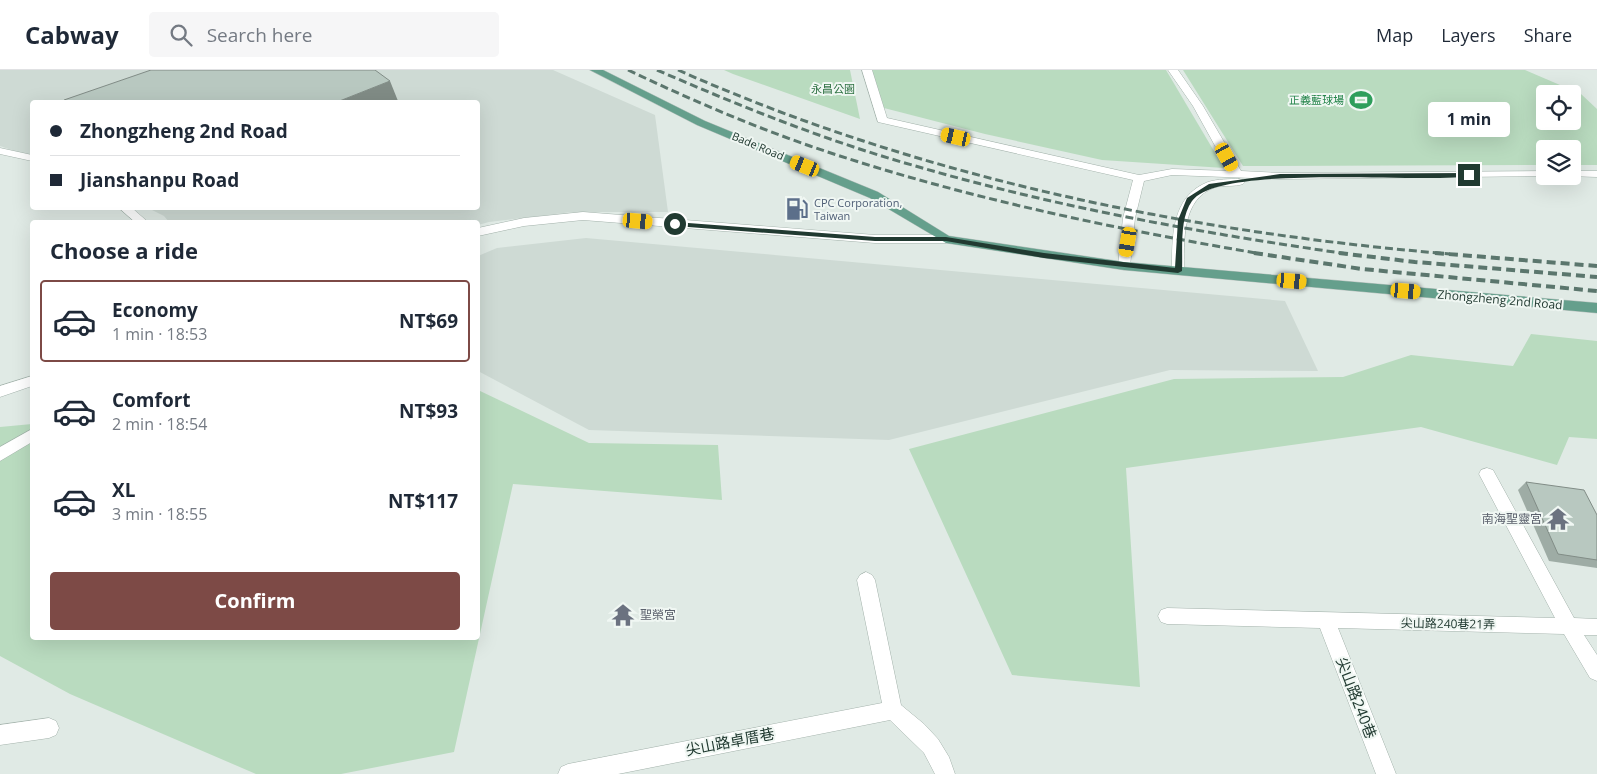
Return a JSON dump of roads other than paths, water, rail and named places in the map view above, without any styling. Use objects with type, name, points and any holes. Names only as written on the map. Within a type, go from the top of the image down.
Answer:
[{"type":"main road","name":"Bade Road","points":[[595,70],[701,123],[874,195],[946,239]]},
{"type":"main road","name":"Zhongzheng 2nd Road","points":[[946,239],[1124,266],[1597,308]]},
{"type":"street","points":[[867,70],[882,120],[1139,178],[1172,172],[1280,176],[1536,174]]},
{"type":"street","points":[[1173,70],[1198,106],[1237,175]]},
{"type":"street","points":[[0,151],[30,158]]},
{"type":"street","points":[[1581,174],[1597,174]]},
{"type":"street","points":[[1178,271],[1181,220],[1190,199],[1211,185],[1280,176]]},
{"type":"street","points":[[1124,266],[1129,218],[1139,178]]},
{"type":"street","points":[[127,210],[140,220]]},
{"type":"street","name":"Zhongzheng 2nd Road","points":[[480,232],[524,222],[583,216],[875,239],[946,239]]},
{"type":"street","points":[[0,392],[30,382]]},
{"type":"street","points":[[0,455],[30,436]]},
{"type":"street","points":[[1487,474],[1569,627],[1597,672]]},
{"type":"street","points":[[866,580],[893,710],[922,734],[941,760],[945,774]]},
{"type":"street","name":"尖山路240巷21弄","points":[[1167,616],[1597,627]]},
{"type":"street","name":"尖山路240巷","points":[[1326,621],[1386,774]]},
{"type":"street","name":"尖山路卓厝巷","points":[[568,774],[893,710]]},
{"type":"street","points":[[0,735],[49,728]]},
{"type":"railway","points":[[628,70],[672,91],[763,129],[865,164],[977,195],[1090,222],[1262,254]]},
{"type":"railway","points":[[657,70],[815,133],[879,155],[966,180],[1074,206],[1183,228],[1348,254]]},
{"type":"railway","points":[[678,70],[770,108],[864,141],[959,170],[1056,194],[1154,215],[1252,231],[1450,254]]},
{"type":"railway","points":[[1254,253],[1362,269],[1597,291]]},
{"type":"railway","points":[[1339,253],[1415,262],[1597,277]]},
{"type":"railway","points":[[1435,253],[1597,266]]},
{"type":"place","name":"正義藍球場","points":[[1361,100]]},
{"type":"place","name":"CPC Corporation, Taiwan","points":[[797,209]]},
{"type":"place","name":"南海聖靈宮","points":[[1558,519]]},
{"type":"place","name":"聖榮宮","points":[[623,615]]},
{"type":"park label","name":"永昌公園","points":[[833,89]]}]
